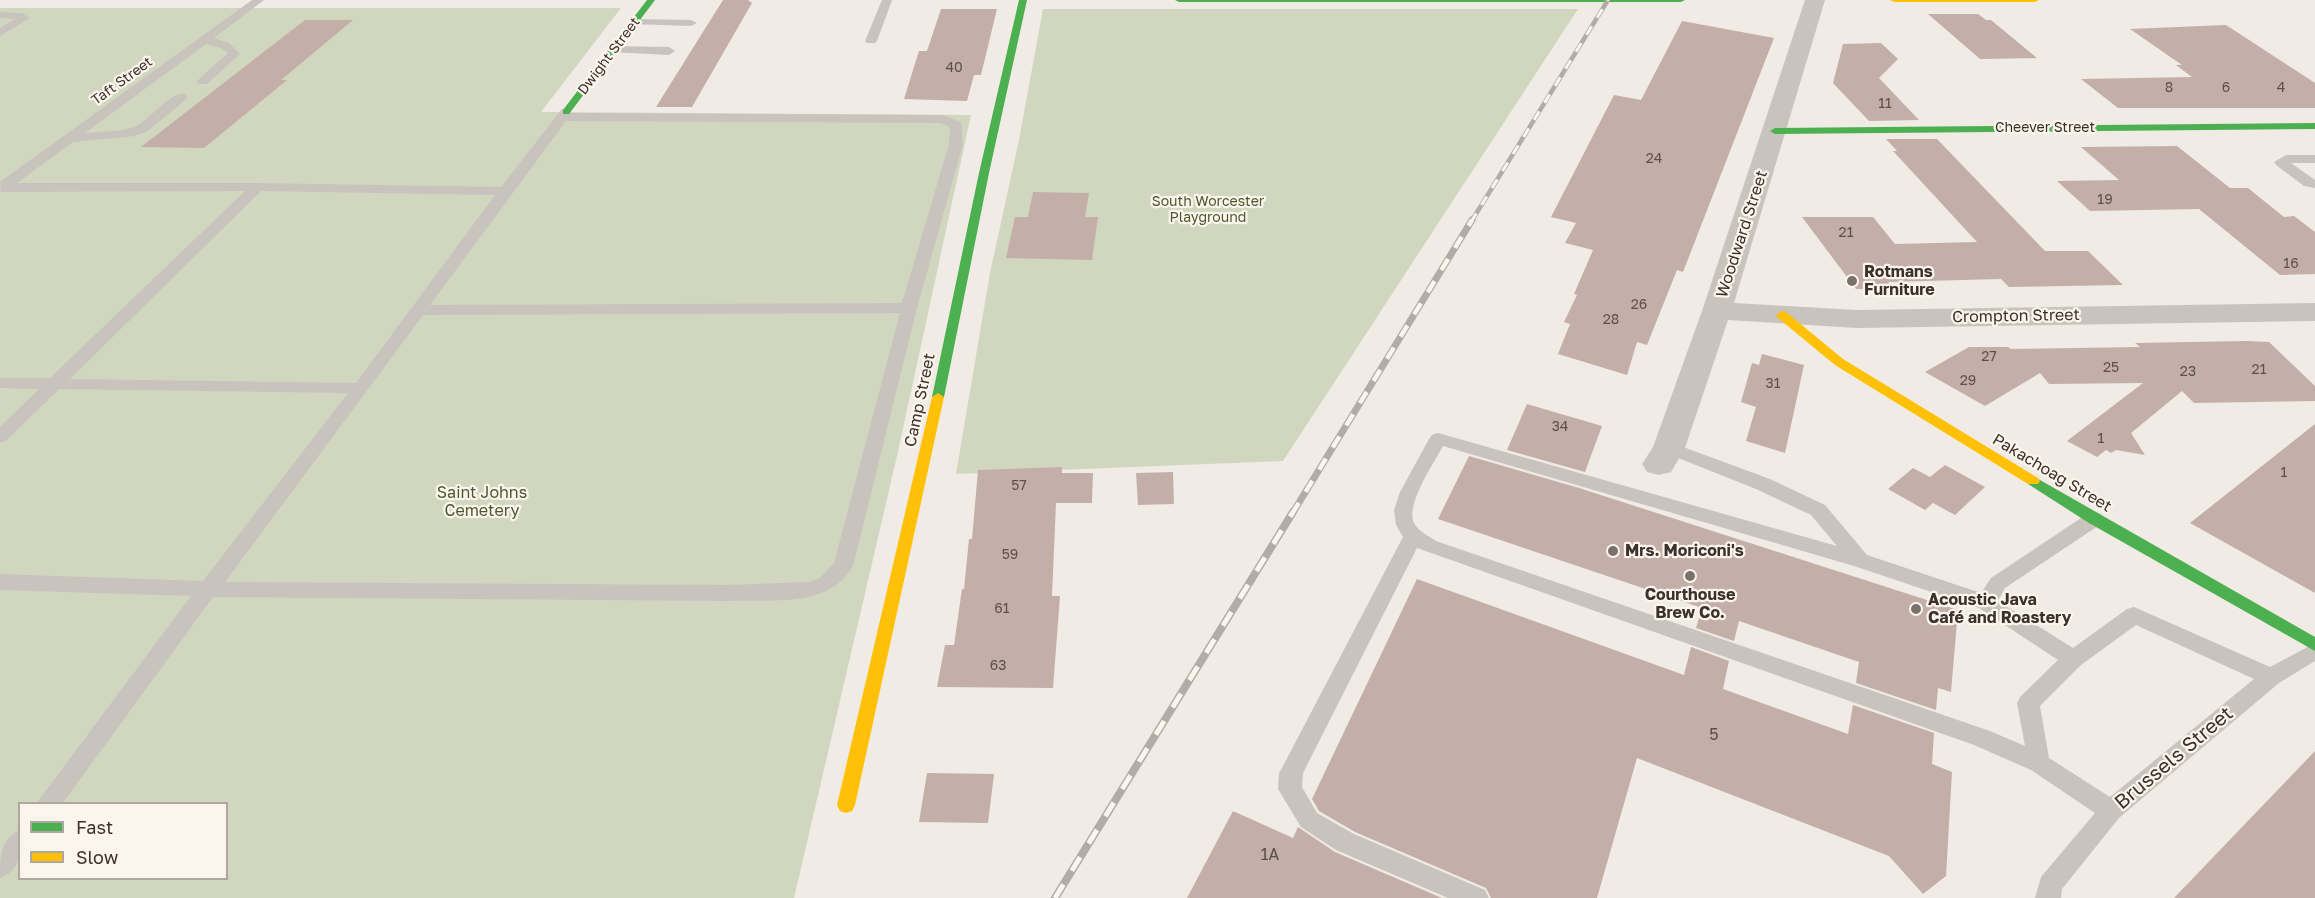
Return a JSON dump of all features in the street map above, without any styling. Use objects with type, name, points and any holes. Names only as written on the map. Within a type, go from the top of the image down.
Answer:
[{"type":"street","name":"Dwight Street","points":[[564,115],[651,0]]},
{"type":"street","name":"Camp Street","points":[[846,806],[924,464],[984,173],[1023,0]]},
{"type":"street","points":[[1179,0],[1681,0]]},
{"type":"street","name":"Woodward Street","points":[[1664,456],[1717,311],[1815,0]]},
{"type":"street","points":[[1894,0],[2035,0]]},
{"type":"street","name":"Cheever Street","points":[[1775,130],[2315,126]]},
{"type":"street","name":"Crompton Street","points":[[1717,311],[1857,319],[2315,312]]},
{"type":"street","name":"Pakachoag Street","points":[[1782,315],[1839,362],[2094,519],[2315,645]]},
{"type":"lane","name":"Taft Street","points":[[1,187],[259,0]]},
{"type":"lane","points":[[871,41],[887,0]]},
{"type":"lane","points":[[0,15],[24,18],[0,33]]},
{"type":"lane","points":[[634,22],[691,23]]},
{"type":"lane","points":[[202,81],[234,54],[231,48],[204,40]]},
{"type":"lane","points":[[613,50],[669,51]]},
{"type":"lane","points":[[69,138],[130,133],[143,128],[182,97]]},
{"type":"lane","points":[[0,582],[208,589],[728,593],[811,590],[827,583],[843,566],[909,308],[956,144],[956,125],[942,119],[564,115],[505,190],[361,388],[208,589],[49,802]]},
{"type":"lane","points":[[2315,159],[2286,159],[2281,162],[2309,183],[2315,184]]},
{"type":"lane","points":[[1,187],[505,190]]},
{"type":"lane","points":[[0,437],[257,187]]},
{"type":"lane","points":[[418,310],[909,308]]},
{"type":"lane","points":[[0,383],[361,388]]},
{"type":"lane","points":[[2073,659],[1986,603],[1860,560],[1438,439],[1402,504],[1404,524],[1413,537],[1429,546],[1982,738],[2039,763],[2111,811]]},
{"type":"lane","points":[[1664,456],[1763,484],[1818,510],[1860,560]]},
{"type":"lane","points":[[1986,603],[1998,583],[2094,519]]},
{"type":"lane","points":[[1413,537],[1291,773],[1290,789],[1309,820],[1345,842],[1476,898]]},
{"type":"lane","points":[[2039,763],[2028,703],[2073,659],[2134,615],[2271,677]]},
{"type":"lane","name":"Brussels Street","points":[[2049,891],[2111,811],[2271,677],[2315,651]]},
{"type":"lane","points":[[0,867],[18,844]]},
{"type":"green space","name":"Saint Johns Cemetery","points":[[0,8],[621,8],[541,112],[971,115],[897,456],[794,898],[0,898]]},
{"type":"green space","name":"South Worcester Playground","points":[[1043,9],[1578,9],[1283,461],[956,474],[990,273],[1019,140]]},
{"type":"building","points":[[723,0],[748,0],[752,3],[692,107],[656,107]]},
{"type":"building","points":[[941,9],[997,9],[981,75],[974,75],[967,101],[904,99],[919,51],[927,51]]},
{"type":"building","points":[[1928,14],[1978,14],[1986,20],[1991,20],[2037,58],[1980,59]]},
{"type":"building","points":[[305,20],[353,20],[281,80],[287,80],[204,148],[141,147]]},
{"type":"building","points":[[1682,21],[1774,38],[1683,272],[1677,270],[1647,345],[1637,342],[1627,375],[1558,354],[1570,324],[1564,322],[1577,295],[1574,294],[1593,250],[1565,243],[1576,223],[1551,217],[1614,95],[1641,100]]},
{"type":"building","points":[[2226,25],[2315,83],[2315,108],[2118,108],[2081,79],[2192,77],[2176,65],[2182,65],[2130,29]]},
{"type":"building","points":[[1881,43],[1898,59],[1879,78],[1919,120],[1869,121],[1833,83],[1843,44]]},
{"type":"building","points":[[1886,139],[1937,139],[2045,251],[2088,251],[2123,285],[2009,287],[2001,279],[1888,282],[1894,289],[1856,289],[1802,217],[1873,217],[1895,244],[1977,242],[1893,151],[1897,151]]},
{"type":"building","points":[[2177,146],[2230,188],[2248,188],[2284,217],[2294,216],[2315,232],[2315,274],[2280,275],[2199,209],[2090,211],[2057,181],[2119,180],[2081,147]]},
{"type":"building","points":[[1033,192],[1089,193],[1085,217],[1098,217],[1092,260],[1006,258],[1015,217],[1028,217]]},
{"type":"building","points":[[2269,342],[2315,386],[2315,401],[2194,403],[2182,391],[2131,433],[2145,455],[2116,450],[2111,453],[2106,450],[2097,457],[2067,441],[2143,383],[2049,384],[2040,373],[1985,406],[1925,372],[1969,347],[2008,347],[2011,349],[2140,347],[2135,343]]},
{"type":"building","points":[[1762,354],[1804,365],[1785,453],[1746,441],[1756,407],[1741,402],[1752,363],[1759,365]]},
{"type":"building","points":[[1527,404],[1602,426],[1585,472],[1507,450]]},
{"type":"building","points":[[2315,424],[2315,593],[2190,523]]},
{"type":"building","points":[[1469,456],[1579,488],[1958,610],[1951,692],[1938,688],[1936,710],[1856,683],[1859,662],[1739,621],[1734,641],[1696,628],[1702,608],[1438,519]]},
{"type":"building","points":[[1945,465],[1985,487],[1955,515],[1933,503],[1925,510],[1888,489],[1913,468],[1930,477]]},
{"type":"building","points":[[1062,467],[1062,473],[1093,473],[1092,503],[1056,503],[1052,596],[1060,596],[1053,688],[937,687],[945,645],[954,645],[962,589],[964,589],[969,539],[972,539],[978,470]]},
{"type":"building","points":[[1173,472],[1174,504],[1138,505],[1136,473]]},
{"type":"building","points":[[1417,579],[1684,675],[1691,647],[1729,661],[1723,689],[1848,734],[1853,705],[1934,733],[1932,764],[1952,772],[1946,876],[1923,894],[1889,856],[1637,758],[1597,898],[1491,898],[1486,888],[1355,832],[1319,811],[1312,799]]},
{"type":"building","points":[[2315,751],[2315,898],[2174,898]]},
{"type":"building","points":[[927,773],[994,774],[988,823],[919,822]]},
{"type":"building","points":[[1233,811],[1293,838],[1298,827],[1335,852],[1442,898],[1187,898]]},
{"type":"railway","points":[[1471,222],[1608,0]]},
{"type":"railway","points":[[1292,514],[1472,220]]},
{"type":"railway","points":[[1055,898],[1293,512]]},
{"type":"traffic: fast","points":[[566,112],[651,0]]},
{"type":"traffic: fast","points":[[938,397],[984,173],[1023,0]]},
{"type":"traffic: fast","points":[[1179,0],[1681,0]]},
{"type":"traffic: fast","points":[[1775,131],[2315,126]]},
{"type":"traffic: fast","points":[[2033,481],[2094,519],[2315,645]]},
{"type":"traffic: slow","points":[[1894,0],[2035,0]]},
{"type":"traffic: slow","points":[[1782,315],[1839,362],[2033,481]]},
{"type":"traffic: slow","points":[[846,805],[938,397]]},
{"type":"place","name":"Rotmans Furniture","points":[[1852,281]]},
{"type":"place","name":"Mrs. Moriconi's","points":[[1613,551]]},
{"type":"place","name":"Courthouse Brew Co.","points":[[1690,576]]},
{"type":"place","name":"Acoustic Java Café and Roastery","points":[[1916,609]]}]
